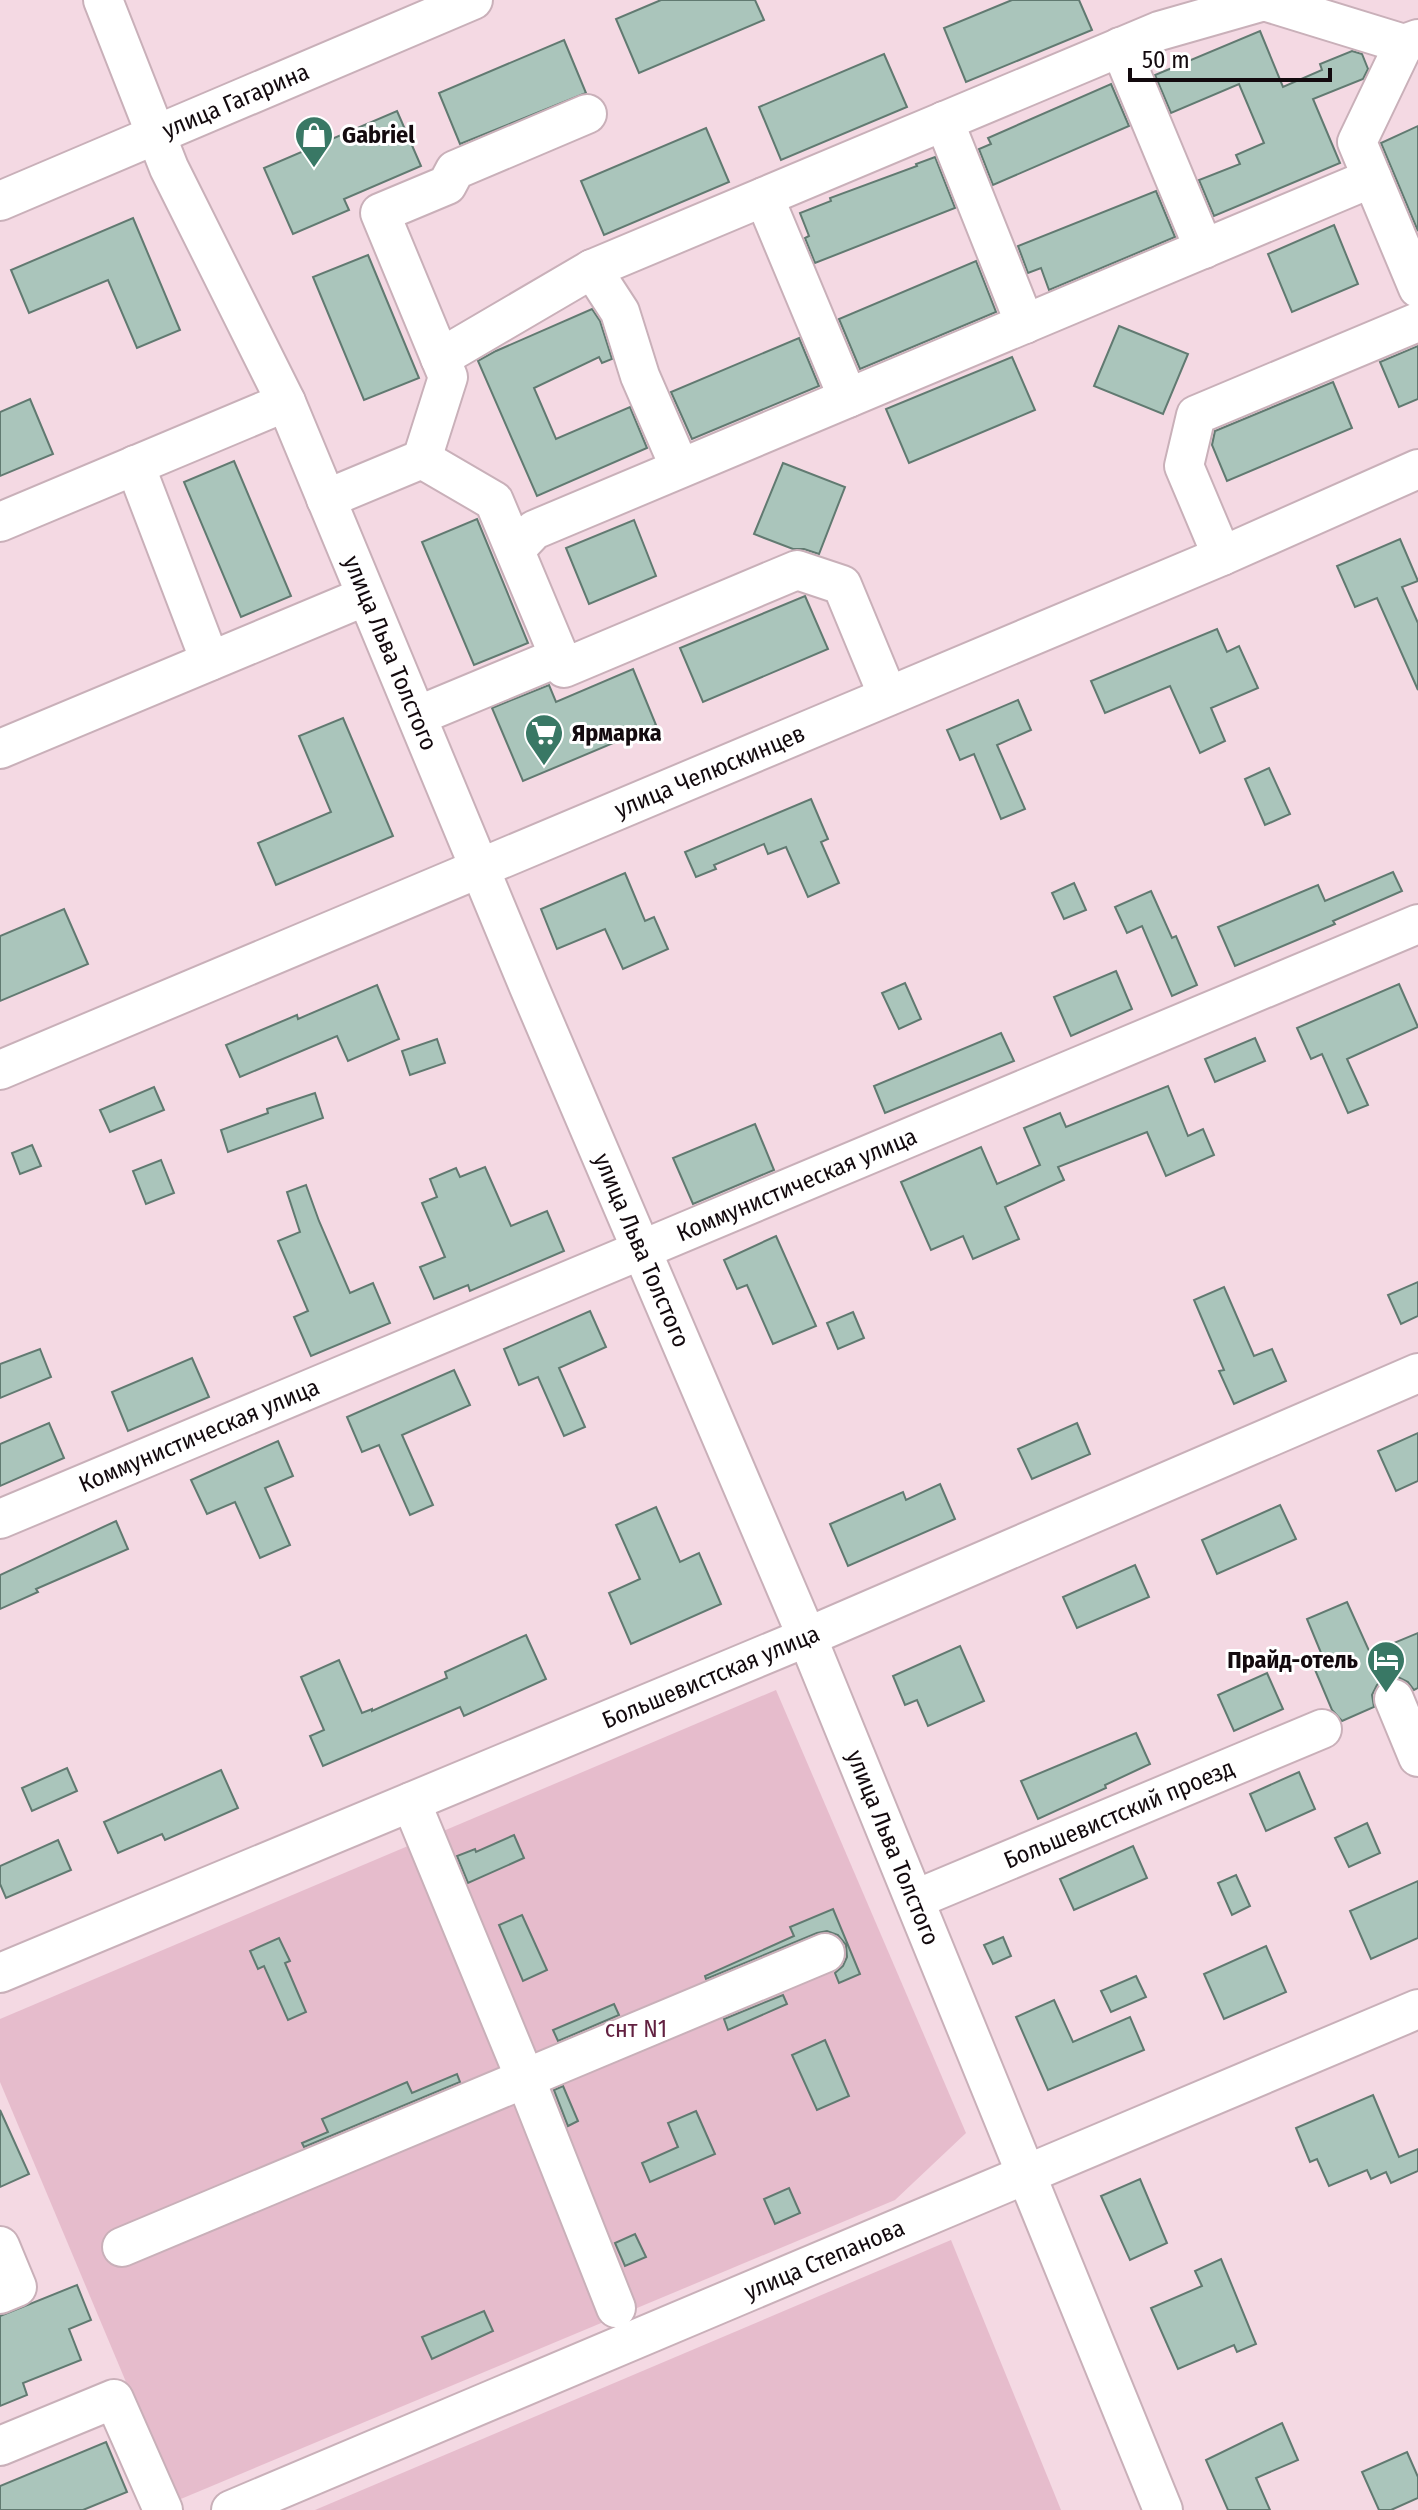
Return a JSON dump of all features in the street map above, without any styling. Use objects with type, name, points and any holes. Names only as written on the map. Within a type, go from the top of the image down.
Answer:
[{"type":"street","name":"улица Гагарина","points":[[0,201],[473,0]]},
{"type":"street","points":[[440,358],[592,269],[1159,31],[1264,1],[1300,6],[1411,41],[1357,142],[1418,288]]},
{"type":"street","name":"улица Льва Толстого","points":[[115,4],[169,168],[286,402],[641,1250],[807,1637],[1163,2510]]},
{"type":"street","points":[[1120,47],[1204,249]]},
{"type":"street","points":[[326,499],[422,459],[448,377],[380,213],[447,185],[455,170],[587,114]]},
{"type":"street","points":[[944,121],[1025,324]]},
{"type":"street","points":[[515,550],[534,530],[1372,178]]},
{"type":"street","points":[[764,197],[848,398]]},
{"type":"street","points":[[592,269],[620,312],[640,376],[680,468]]},
{"type":"street","points":[[1222,556],[1184,466],[1196,415],[1418,322]]},
{"type":"street","points":[[0,522],[286,402]]},
{"type":"street","points":[[422,459],[494,501],[564,668],[797,570],[842,585],[888,696]]},
{"type":"street","points":[[135,465],[210,661]]},
{"type":"street","name":"улица Челюскинцев","points":[[0,1070],[1222,556],[1418,469]]},
{"type":"street","points":[[5,736],[210,661],[366,596]]},
{"type":"street","points":[[417,716],[559,657]]},
{"type":"street","name":"Коммунистическая улица","points":[[0,1519],[1418,924]]},
{"type":"street","name":"Большевистская улица","points":[[0,1973],[807,1637],[1418,1373]]},
{"type":"street","points":[[1394,1699],[1418,1757]]},
{"type":"street","name":"Большевистский проезд","points":[[916,1899],[1322,1729]]},
{"type":"street","points":[[411,1802],[616,2308]]},
{"type":"street","points":[[122,2247],[825,1953]]},
{"type":"street","name":"улица Степанова","points":[[231,2510],[1418,2009]]},
{"type":"street","points":[[0,2246],[17,2287],[0,2294]]},
{"type":"street","points":[[0,2446],[114,2399],[163,2510]]},
{"type":"green space","name":"снт N1","points":[[776,1690],[966,2133],[895,2200],[176,2501],[0,2082],[0,2019]]},
{"type":"green space","points":[[951,2240],[1061,2510],[315,2510]]},
{"type":"building","points":[[661,0],[755,0],[764,20],[639,73],[616,19]]},
{"type":"building","points":[[1012,0],[1079,0],[1092,30],[966,82],[944,28]]},
{"type":"building","points":[[1260,31],[1283,87],[1322,70],[1320,64],[1352,51],[1362,54],[1368,69],[1363,79],[1313,99],[1340,163],[1214,216],[1199,180],[1240,164],[1236,155],[1264,143],[1239,84],[1171,113],[1155,75]]},
{"type":"building","points":[[564,40],[586,93],[460,144],[439,93]]},
{"type":"building","points":[[884,54],[907,107],[781,160],[759,107]]},
{"type":"building","points":[[1111,84],[1129,126],[993,185],[979,149],[991,144],[988,138]]},
{"type":"building","points":[[397,111],[421,166],[344,199],[349,210],[293,234],[264,168]]},
{"type":"building","points":[[1418,126],[1418,231],[1381,143]]},
{"type":"building","points":[[706,128],[729,182],[604,235],[581,181]]},
{"type":"building","points":[[935,157],[955,208],[815,263],[800,213]]},
{"type":"building","points":[[1156,191],[1175,237],[1049,290],[1041,268],[1028,273],[1018,246]]},
{"type":"building","points":[[133,218],[180,330],[137,348],[108,280],[29,313],[11,270]]},
{"type":"building","points":[[1334,225],[1358,284],[1292,312],[1268,254]]},
{"type":"building","points":[[368,255],[419,378],[364,400],[313,277]]},
{"type":"building","points":[[976,261],[996,312],[860,369],[839,319]]},
{"type":"building","points":[[592,309],[600,321],[612,359],[602,363],[599,357],[534,388],[556,439],[630,407],[647,448],[537,496],[478,361]]},
{"type":"building","points":[[1119,326],[1188,354],[1163,414],[1094,386]]},
{"type":"building","points":[[799,338],[819,386],[692,439],[671,392]]},
{"type":"building","points":[[1418,346],[1418,399],[1399,407],[1380,362]]},
{"type":"building","points":[[1012,357],[1035,410],[909,463],[886,409]]},
{"type":"building","points":[[1333,382],[1352,428],[1227,481],[1212,445],[1215,431]]},
{"type":"building","points":[[30,399],[53,454],[0,476],[0,412]]},
{"type":"building","points":[[234,461],[291,596],[241,617],[184,482]]},
{"type":"building","points":[[783,463],[845,487],[819,554],[793,549],[754,534]]},
{"type":"building","points":[[477,519],[528,643],[474,665],[422,542]]},
{"type":"building","points":[[634,520],[656,576],[589,604],[566,548]]},
{"type":"building","points":[[1400,539],[1418,581],[1402,587],[1418,623],[1418,690],[1377,598],[1355,607],[1337,566]]},
{"type":"building","points":[[805,596],[828,649],[703,702],[680,648]]},
{"type":"building","points":[[1217,629],[1227,652],[1239,646],[1258,688],[1211,708],[1225,741],[1200,753],[1170,686],[1105,713],[1091,681]]},
{"type":"building","points":[[633,669],[656,725],[523,781],[492,708],[549,685],[556,702]]},
{"type":"building","points":[[1018,700],[1031,730],[997,745],[1025,809],[1001,819],[974,754],[960,760],[947,730]]},
{"type":"building","points":[[343,718],[393,836],[276,885],[258,843],[331,812],[299,736]]},
{"type":"building","points":[[1269,768],[1290,814],[1265,825],[1245,779]]},
{"type":"building","points":[[811,799],[828,839],[821,842],[839,883],[808,897],[786,847],[768,854],[764,844],[714,865],[716,869],[696,877],[685,852]]},
{"type":"building","points":[[1393,872],[1402,891],[1333,921],[1335,924],[1235,966],[1218,927],[1318,885],[1325,901]]},
{"type":"building","points":[[625,873],[645,921],[654,917],[668,949],[623,969],[605,929],[557,949],[541,909]]},
{"type":"building","points":[[1074,883],[1086,910],[1064,919],[1052,893]]},
{"type":"building","points":[[1151,891],[1172,938],[1176,936],[1197,985],[1172,996],[1142,926],[1127,933],[1115,907]]},
{"type":"building","points":[[64,909],[88,964],[0,1001],[0,936]]},
{"type":"building","points":[[1116,971],[1132,1009],[1071,1036],[1054,997]]},
{"type":"building","points":[[905,983],[921,1019],[899,1029],[882,993]]},
{"type":"building","points":[[1399,984],[1418,1027],[1347,1059],[1368,1105],[1348,1113],[1322,1054],[1311,1059],[1297,1028]]},
{"type":"building","points":[[377,985],[399,1039],[348,1061],[337,1036],[240,1077],[226,1045],[297,1015],[298,1019]]},
{"type":"building","points":[[1001,1033],[1014,1061],[885,1113],[874,1086]]},
{"type":"building","points":[[1255,1038],[1265,1061],[1215,1082],[1205,1059]]},
{"type":"building","points":[[437,1039],[445,1063],[410,1075],[402,1051]]},
{"type":"building","points":[[1168,1086],[1188,1136],[1203,1129],[1214,1155],[1166,1176],[1147,1132],[1058,1167],[1064,1180],[1005,1207],[1019,1239],[973,1259],[963,1236],[931,1250],[901,1182],[981,1147],[997,1184],[1040,1165],[1024,1128],[1060,1113],[1066,1127]]},
{"type":"building","points":[[154,1087],[164,1110],[110,1132],[100,1110]]},
{"type":"building","points":[[315,1093],[323,1118],[228,1152],[221,1130],[268,1113],[267,1109]]},
{"type":"building","points":[[755,1124],[774,1170],[693,1204],[673,1158]]},
{"type":"building","points":[[32,1145],[41,1166],[20,1174],[12,1153]]},
{"type":"building","points":[[161,1160],[174,1193],[146,1204],[133,1171]]},
{"type":"building","points":[[485,1167],[511,1226],[547,1211],[564,1251],[470,1291],[468,1285],[434,1299],[420,1267],[445,1257],[422,1203],[437,1197],[430,1179],[456,1168],[460,1177]]},
{"type":"building","points":[[306,1185],[350,1293],[373,1283],[390,1323],[311,1356],[294,1317],[308,1311],[278,1241],[300,1232],[287,1192]]},
{"type":"building","points":[[776,1236],[816,1326],[773,1344],[747,1285],[737,1289],[724,1260]]},
{"type":"building","points":[[1418,1282],[1418,1316],[1401,1324],[1388,1295]]},
{"type":"building","points":[[1224,1287],[1254,1356],[1272,1349],[1286,1381],[1234,1404],[1219,1371],[1224,1370],[1194,1300]]},
{"type":"building","points":[[590,1311],[606,1347],[559,1368],[585,1427],[564,1436],[538,1377],[519,1385],[504,1349]]},
{"type":"building","points":[[853,1312],[864,1338],[838,1349],[827,1323]]},
{"type":"building","points":[[40,1349],[51,1377],[0,1398],[0,1364]]},
{"type":"building","points":[[192,1358],[209,1397],[128,1431],[112,1392]]},
{"type":"building","points":[[454,1370],[470,1405],[402,1435],[433,1505],[410,1515],[379,1445],[362,1452],[347,1417]]},
{"type":"building","points":[[49,1423],[64,1458],[0,1486],[0,1444]]},
{"type":"building","points":[[1077,1423],[1090,1454],[1032,1479],[1018,1449]]},
{"type":"building","points":[[1418,1433],[1418,1481],[1396,1491],[1378,1451]]},
{"type":"building","points":[[278,1441],[293,1476],[265,1488],[290,1545],[260,1558],[235,1502],[207,1514],[191,1480]]},
{"type":"building","points":[[940,1484],[955,1519],[848,1566],[830,1524],[903,1492],[906,1500]]},
{"type":"building","points":[[1280,1505],[1296,1539],[1217,1574],[1202,1540]]},
{"type":"building","points":[[656,1507],[680,1562],[699,1553],[721,1604],[631,1644],[609,1593],[640,1579],[616,1525]]},
{"type":"building","points":[[116,1521],[128,1549],[36,1589],[38,1592],[0,1609],[0,1575]]},
{"type":"building","points":[[1135,1565],[1149,1597],[1077,1628],[1063,1597]]},
{"type":"building","points":[[1347,1602],[1370,1653],[1418,1633],[1418,1688],[1414,1690],[1408,1682],[1398,1677],[1385,1679],[1377,1685],[1372,1695],[1374,1707],[1342,1721],[1332,1710],[1313,1665],[1324,1660],[1307,1619]]},
{"type":"building","points":[[526,1635],[546,1679],[464,1716],[460,1707],[323,1766],[310,1736],[324,1730],[301,1677],[339,1660],[362,1713],[447,1678],[445,1672]]},
{"type":"building","points":[[960,1646],[984,1701],[928,1726],[917,1700],[905,1705],[893,1676]]},
{"type":"building","points":[[1267,1673],[1283,1709],[1234,1731],[1218,1695]]},
{"type":"building","points":[[1136,1733],[1150,1764],[1038,1819],[1021,1781]]},
{"type":"building","points":[[67,1768],[77,1791],[32,1811],[22,1788]]},
{"type":"building","points":[[221,1770],[238,1808],[165,1840],[162,1834],[118,1853],[104,1822]]},
{"type":"building","points":[[1299,1772],[1315,1809],[1266,1831],[1250,1794]]},
{"type":"building","points":[[1367,1823],[1380,1853],[1349,1867],[1335,1838]]},
{"type":"building","points":[[514,1835],[524,1858],[468,1883],[457,1856],[475,1849],[476,1852]]},
{"type":"building","points":[[58,1840],[71,1870],[6,1898],[0,1884],[0,1866]]},
{"type":"building","points":[[1133,1846],[1147,1878],[1074,1910],[1060,1879]]},
{"type":"building","points":[[1236,1875],[1250,1906],[1232,1915],[1218,1883]]},
{"type":"building","points":[[1418,1881],[1418,1938],[1371,1959],[1350,1911]]},
{"type":"building","points":[[833,1909],[860,1974],[839,1983],[835,1973],[847,1957],[846,1945],[838,1935],[827,1931],[706,1979],[705,1976],[794,1936],[790,1927]]},
{"type":"building","points":[[522,1915],[547,1970],[523,1981],[499,1925]]},
{"type":"building","points":[[1003,1937],[1011,1956],[993,1964],[984,1945]]},
{"type":"building","points":[[279,1938],[290,1961],[285,1963],[306,2012],[288,2020],[264,1966],[258,1969],[250,1951]]},
{"type":"building","points":[[1266,1946],[1286,1992],[1224,2019],[1204,1974]]},
{"type":"building","points":[[1136,1976],[1146,1997],[1111,2012],[1101,1991]]},
{"type":"building","points":[[783,1995],[787,2004],[728,2030],[724,2019]]},
{"type":"building","points":[[1054,2000],[1073,2042],[1130,2017],[1144,2050],[1048,2090],[1016,2017]]},
{"type":"building","points":[[614,2004],[619,2015],[558,2041],[553,2030]]},
{"type":"building","points":[[825,2040],[849,2096],[817,2110],[792,2055]]},
{"type":"building","points":[[457,2074],[460,2082],[304,2147],[302,2143],[328,2132],[322,2119],[407,2082],[412,2093]]},
{"type":"building","points":[[563,2086],[578,2121],[568,2126],[554,2090]]},
{"type":"building","points":[[1373,2095],[1399,2157],[1418,2149],[1418,2171],[1391,2183],[1386,2172],[1371,2179],[1367,2170],[1329,2186],[1317,2159],[1310,2162],[1296,2128]]},
{"type":"building","points":[[0,2110],[29,2174],[0,2187]]},
{"type":"building","points":[[696,2111],[715,2154],[650,2182],[642,2163],[678,2147],[668,2123]]},
{"type":"building","points":[[1140,2179],[1167,2243],[1130,2260],[1101,2196]]},
{"type":"building","points":[[789,2188],[800,2213],[775,2224],[764,2199]]},
{"type":"building","points":[[635,2234],[646,2257],[625,2266],[615,2243]]},
{"type":"building","points":[[1221,2259],[1256,2344],[1237,2352],[1234,2345],[1178,2369],[1151,2308],[1202,2286],[1195,2271]]},
{"type":"building","points":[[77,2285],[91,2320],[69,2329],[81,2360],[23,2383],[27,2395],[0,2406],[0,2316]]},
{"type":"building","points":[[484,2311],[493,2331],[432,2359],[422,2337]]},
{"type":"building","points":[[1282,2423],[1298,2460],[1256,2478],[1270,2510],[1228,2510],[1206,2460]]},
{"type":"building","points":[[106,2442],[127,2492],[83,2510],[0,2510],[0,2486]]},
{"type":"building","points":[[1407,2452],[1418,2477],[1418,2498],[1391,2510],[1379,2510],[1362,2472]]},
{"type":"place","name":"Gabriel","points":[[314,169]]},
{"type":"place","name":"Ярмарка","points":[[544,767]]},
{"type":"place","name":"Прайд-отель","points":[[1386,1694]]}]
